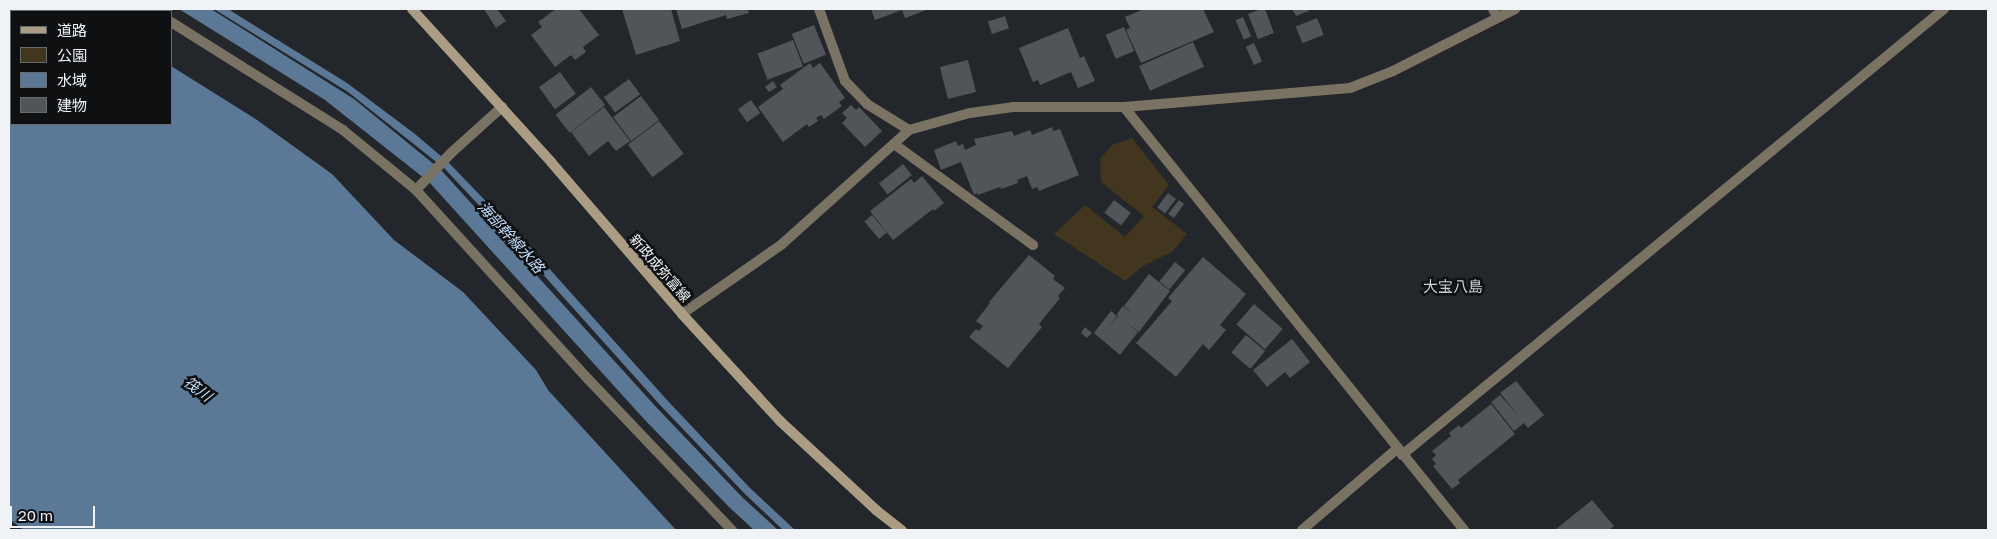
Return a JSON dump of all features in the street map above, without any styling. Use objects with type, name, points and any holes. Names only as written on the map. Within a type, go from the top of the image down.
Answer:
[{"type":"main road","name":"新政成弥富線","points":[[412,9],[502,108],[682,314],[780,421],[876,510],[902,530]]},
{"type":"street","points":[[819,9],[846,81],[867,104],[909,130]]},
{"type":"street","points":[[682,314],[781,244],[909,130],[970,113],[1012,107],[1124,107],[1350,88],[1393,71],[1495,13],[1515,9]]},
{"type":"street","points":[[1302,530],[1944,9]]},
{"type":"street","points":[[172,23],[343,130],[419,187],[588,379],[732,530]]},
{"type":"street","points":[[1124,107],[1464,530]]},
{"type":"street","points":[[419,187],[451,153],[502,108]]},
{"type":"street","points":[[894,144],[1033,244]]},
{"type":"green space","points":[[1132,138],[1169,185],[1152,207],[1187,234],[1173,251],[1143,266],[1125,281],[1054,234],[1085,205],[1125,237],[1144,216],[1101,182],[1100,159],[1112,145]]},
{"type":"water","name":"筏川","points":[[9,9],[80,9],[82,10],[10,10],[10,125],[172,125],[172,67],[257,120],[332,174],[394,240],[463,292],[536,370],[548,390],[676,530],[24,530],[9,519]]},
{"type":"water","points":[[179,9],[211,9],[354,99],[441,170],[657,408],[742,497],[778,530],[754,530],[729,507],[644,419],[429,182],[325,100]]},
{"type":"water","name":"海部幹線水路","points":[[214,9],[228,9],[347,83],[415,134],[449,163],[529,246],[667,400],[750,488],[795,530],[783,530],[745,494],[660,405],[522,251],[444,168],[348,92]]},
{"type":"building","points":[[484,9],[497,9],[506,21],[496,28]]},
{"type":"building","points":[[556,9],[579,9],[599,35],[583,47],[586,52],[575,60],[571,55],[555,67],[531,35],[542,27],[538,22]]},
{"type":"building","points":[[622,9],[671,9],[680,41],[636,55]]},
{"type":"building","points":[[676,9],[748,9],[749,13],[727,19],[726,15],[682,29]]},
{"type":"building","points":[[871,9],[929,9],[905,18],[902,10],[875,20]]},
{"type":"building","points":[[1144,9],[1203,9],[1214,32],[1141,63],[1126,30],[1130,28],[1125,17]]},
{"type":"building","points":[[1265,9],[1274,33],[1258,39],[1248,14]]},
{"type":"building","points":[[1292,9],[1308,9],[1309,11],[1296,16]]},
{"type":"building","points":[[1005,16],[1009,28],[992,34],[988,22]]},
{"type":"building","points":[[1243,17],[1251,36],[1244,39],[1236,20]]},
{"type":"building","points":[[1317,18],[1324,35],[1302,43],[1296,27]]},
{"type":"building","points":[[814,25],[826,55],[804,64],[792,34]]},
{"type":"building","points":[[1124,27],[1134,51],[1116,59],[1106,35]]},
{"type":"building","points":[[1068,28],[1080,58],[1084,56],[1095,81],[1078,88],[1071,72],[1040,85],[1038,80],[1033,82],[1019,48]]},
{"type":"building","points":[[793,40],[803,66],[768,80],[758,54]]},
{"type":"building","points":[[1193,42],[1204,67],[1150,91],[1139,66]]},
{"type":"building","points":[[1254,43],[1262,61],[1254,65],[1246,47]]},
{"type":"building","points":[[968,60],[976,92],[948,99],[940,67]]},
{"type":"building","points":[[810,63],[813,68],[820,63],[845,98],[839,102],[842,106],[824,119],[821,115],[816,118],[818,121],[809,127],[807,124],[783,142],[758,107],[783,89],[780,85]]},
{"type":"building","points":[[560,72],[576,94],[555,109],[539,87]]},
{"type":"building","points":[[629,79],[640,94],[615,113],[604,97]]},
{"type":"building","points":[[773,81],[777,87],[769,92],[765,87]]},
{"type":"building","points":[[591,87],[605,105],[570,133],[556,115]]},
{"type":"building","points":[[641,96],[659,120],[631,141],[613,117]]},
{"type":"building","points":[[751,100],[760,113],[747,122],[738,109]]},
{"type":"building","points":[[851,105],[856,110],[859,107],[882,131],[865,147],[842,123],[847,118],[842,113]]},
{"type":"building","points":[[604,107],[630,141],[616,151],[608,141],[589,156],[571,132]]},
{"type":"building","points":[[659,121],[684,154],[653,177],[628,144]]},
{"type":"building","points":[[1052,127],[1053,131],[1060,129],[1079,175],[1039,191],[1037,187],[1032,189],[1027,176],[1017,180],[1018,183],[974,195],[961,162],[941,170],[934,150],[956,141],[958,146],[963,144],[965,150],[976,145],[974,139],[1012,131],[1014,136],[1030,130],[1032,135]]},
{"type":"building","points":[[903,164],[912,175],[888,194],[879,184]]},
{"type":"building","points":[[922,176],[944,203],[934,211],[933,209],[893,240],[870,211],[911,179],[914,183]]},
{"type":"building","points":[[1168,193],[1176,199],[1165,213],[1157,207]]},
{"type":"building","points":[[1114,200],[1131,213],[1121,225],[1104,213]]},
{"type":"building","points":[[1179,200],[1184,204],[1174,218],[1168,214]]},
{"type":"building","points":[[872,215],[887,233],[879,239],[864,221]]},
{"type":"building","points":[[1029,255],[1055,276],[1053,279],[1065,288],[1058,296],[1060,298],[1039,324],[1042,327],[1008,368],[969,337],[976,329],[979,331],[983,326],[976,321],[989,302]]},
{"type":"building","points":[[1203,257],[1246,294],[1220,325],[1226,330],[1209,350],[1203,344],[1176,377],[1136,343],[1172,301],[1168,298]]},
{"type":"building","points":[[1175,262],[1185,270],[1169,290],[1159,281]]},
{"type":"building","points":[[1149,274],[1170,291],[1139,332],[1125,322],[1138,332],[1120,355],[1094,333],[1111,311],[1117,316],[1108,328],[1118,316],[1117,314],[1123,306],[1135,316],[1124,306]]},
{"type":"building","points":[[1254,304],[1283,329],[1265,349],[1236,324]]},
{"type":"building","points":[[1085,327],[1092,333],[1087,338],[1081,333]]},
{"type":"building","points":[[1246,335],[1265,351],[1250,369],[1231,353]]},
{"type":"building","points":[[1292,339],[1310,362],[1290,378],[1285,372],[1267,387],[1253,370]]},
{"type":"building","points":[[1516,381],[1544,415],[1528,428],[1524,423],[1514,431],[1491,402],[1500,395],[1519,416],[1500,393]]},
{"type":"building","points":[[1491,404],[1515,434],[1458,480],[1460,483],[1452,489],[1433,466],[1436,464],[1432,459],[1436,455],[1432,451],[1451,436],[1449,433],[1459,425],[1461,428]]},
{"type":"building","points":[[1592,500],[1614,526],[1609,530],[1555,530]]},
{"type":"district","name":"大宝八島","points":[[1453,287]]}]
